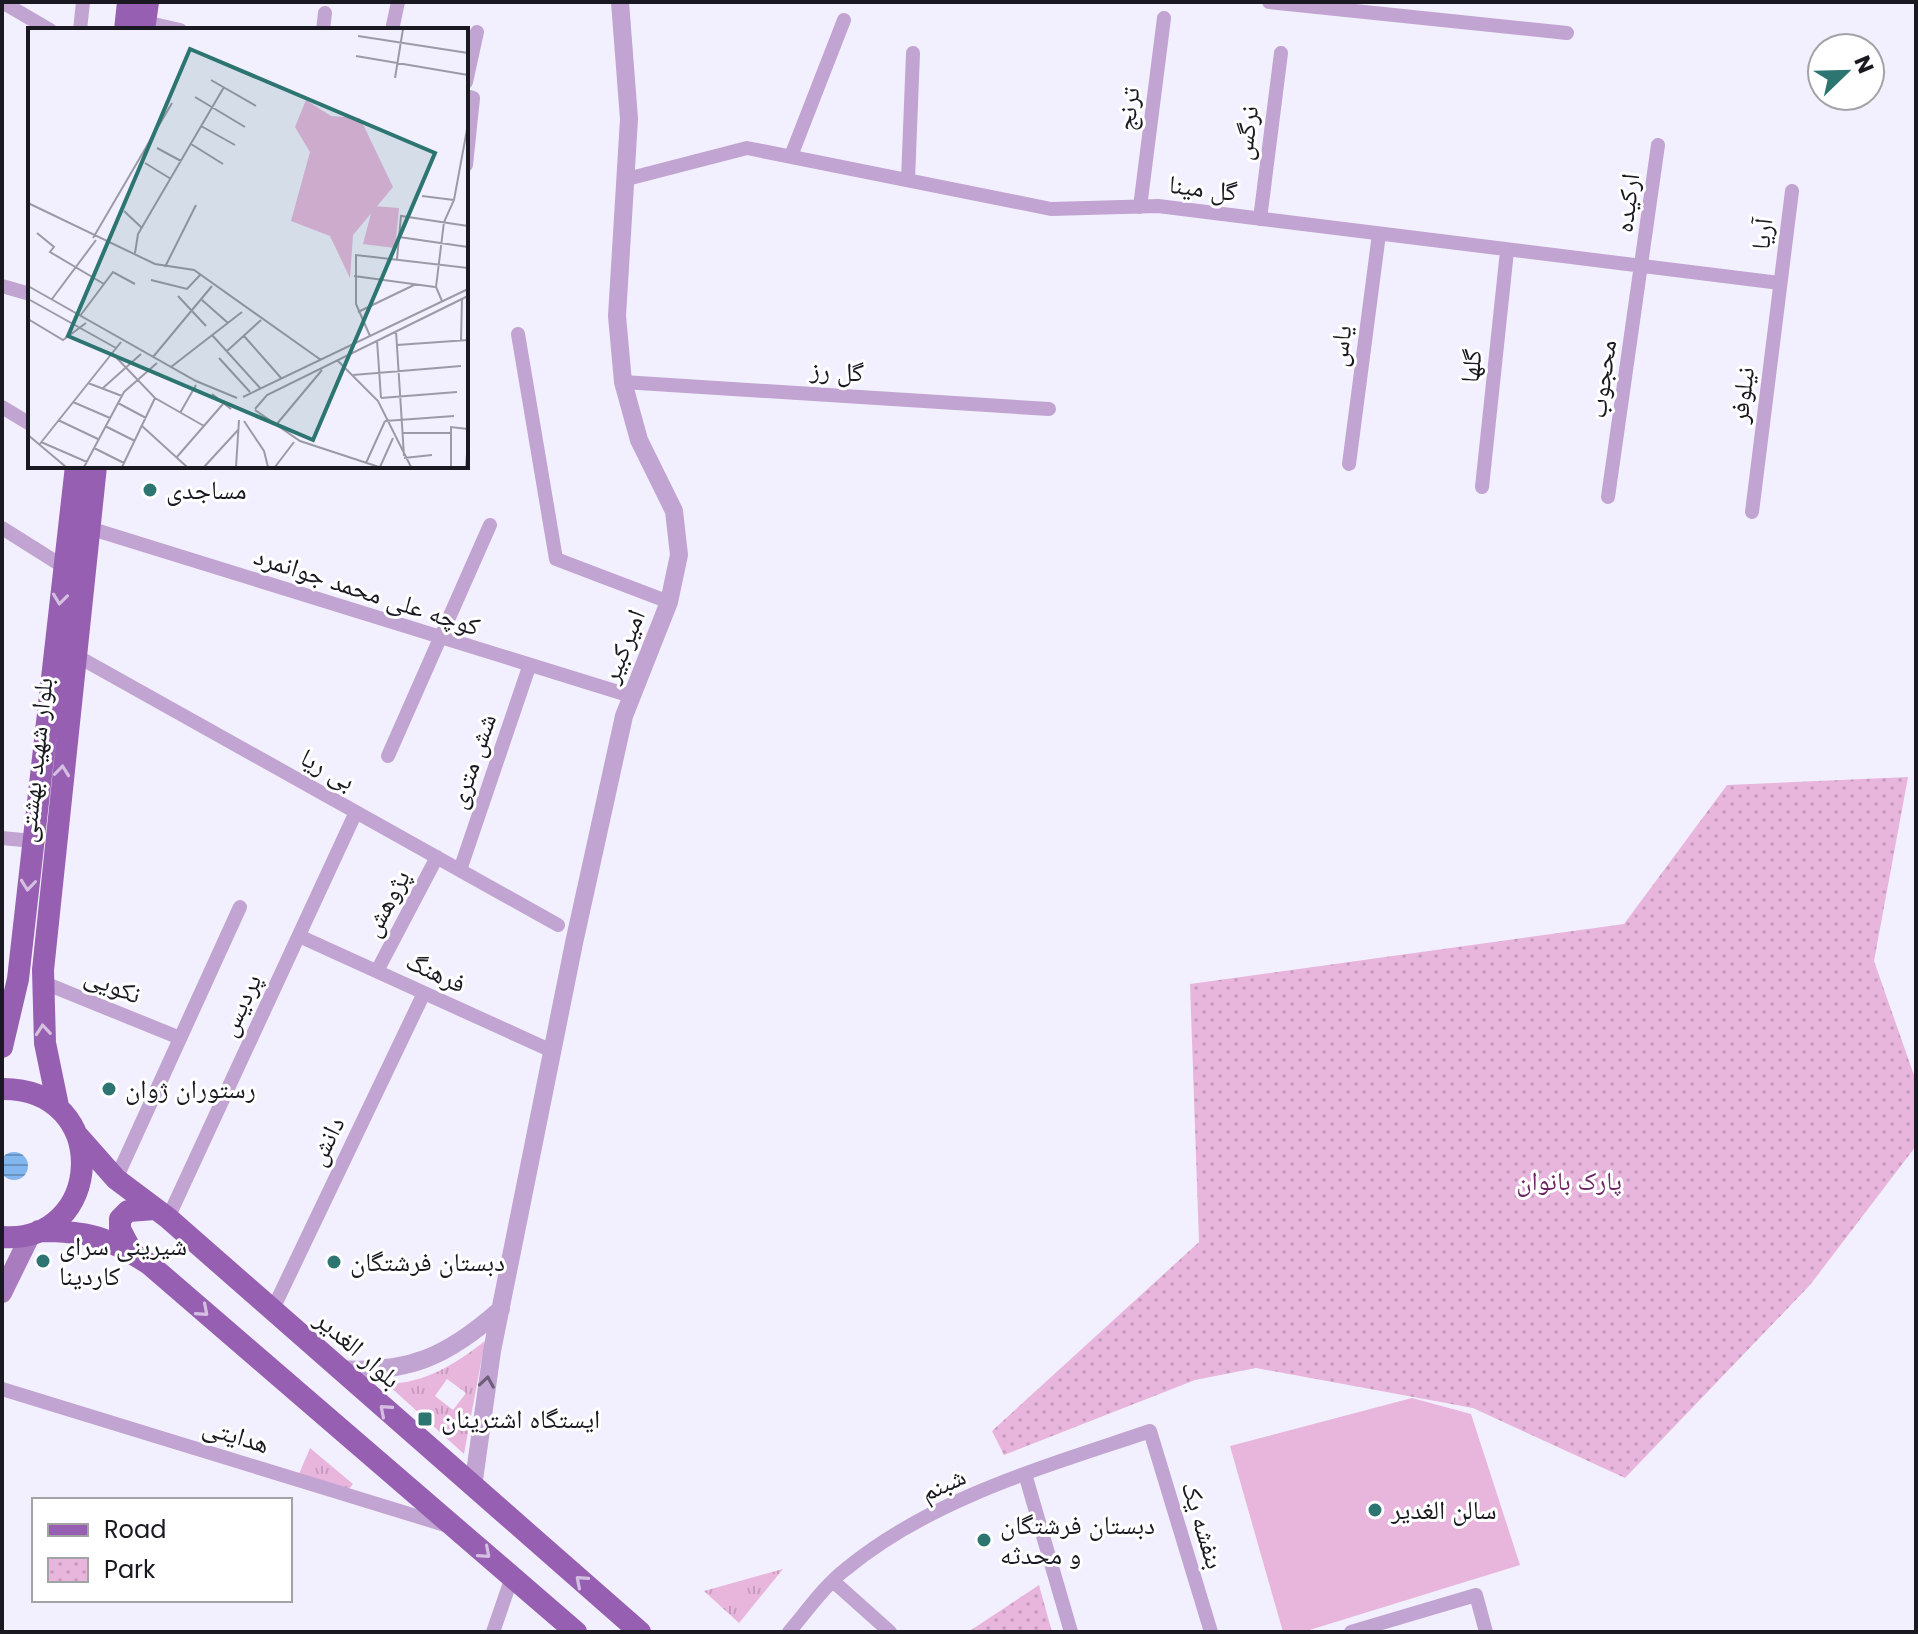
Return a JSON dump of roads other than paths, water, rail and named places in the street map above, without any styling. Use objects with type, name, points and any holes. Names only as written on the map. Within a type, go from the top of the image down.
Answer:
[{"type":"main road","points":[[128,2],[141,21]]},
{"type":"main road","name":"بلوار شهید بهشتی","points":[[2,1046],[18,979],[76,468]]},
{"type":"main road","name":"بلوار شهید بهشتی","points":[[58,1106],[48,1072],[42,982],[96,468]]},
{"type":"main road","points":[[2,1089],[19,1089],[40,1095],[58,1106]]},
{"type":"main road","name":"بلوار الغدیر","points":[[58,1106],[78,1136],[116,1179],[161,1214],[640,1632]]},
{"type":"main road","points":[[2,1293],[35,1233],[58,1219],[72,1202],[81,1181],[83,1158],[78,1136]]},
{"type":"main road","points":[[133,1254],[120,1229],[120,1219],[128,1211],[161,1214]]},
{"type":"main road","points":[[2,1237],[82,1231],[116,1242],[576,1632]]},
{"type":"street","points":[[2,2],[47,28]]},
{"type":"street","points":[[80,28],[83,2]]},
{"type":"street","points":[[392,28],[398,2]]},
{"type":"street","name":"امیرکبیر","points":[[473,1487],[501,1309],[552,1051],[631,696],[669,602],[679,555],[677,527],[667,493],[630,415],[623,382],[617,316],[629,119],[620,2]]},
{"type":"street","points":[[1269,2],[1567,33]]},
{"type":"street","points":[[323,28],[325,13]]},
{"type":"street","name":"ترنج","points":[[1140,207],[1164,18]]},
{"type":"street","points":[[791,156],[844,20]]},
{"type":"street","points":[[141,21],[171,28]]},
{"type":"street","points":[[468,73],[477,32]]},
{"type":"street","points":[[908,180],[913,53]]},
{"type":"street","name":"نرگس","points":[[1260,219],[1281,53]]},
{"type":"street","points":[[468,131],[470,97]]},
{"type":"street","name":"ارکیده","points":[[1642,268],[1658,145]]},
{"type":"street","name":"گل مینا","points":[[627,179],[747,148],[1051,209],[1140,207],[1260,219],[1780,283]]},
{"type":"street","name":"آریا","points":[[1780,283],[1792,191]]},
{"type":"street","name":"یاس","points":[[1349,464],[1379,234]]},
{"type":"street","name":"گلها","points":[[1482,487],[1507,251]]},
{"type":"street","name":"محجوب","points":[[1608,497],[1642,268]]},
{"type":"street","name":"نیلوفر","points":[[1752,512],[1780,283]]},
{"type":"street","points":[[4,292],[28,294]]},
{"type":"street","points":[[518,334],[556,559],[669,602]]},
{"type":"street","name":"گل رز","points":[[623,382],[1049,409]]},
{"type":"street","points":[[2,407],[28,423]]},
{"type":"street","points":[[388,756],[437,638],[490,525]]},
{"type":"street","points":[[2,528],[64,567]]},
{"type":"street","name":"کوچه علی محمد جوانمرد","points":[[89,528],[529,667],[631,696]]},
{"type":"street","name":"بی ریا","points":[[75,655],[558,925]]},
{"type":"street","name":"شش متری","points":[[460,870],[529,667]]},
{"type":"street","name":"پردیس","points":[[161,1214],[299,936],[356,812]]},
{"type":"street","points":[[2,838],[33,841]]},
{"type":"street","name":"پژوهش","points":[[377,971],[437,857]]},
{"type":"street","points":[[116,1179],[173,1036],[240,907]]},
{"type":"street","name":"فرهنگ","points":[[299,936],[552,1051]]},
{"type":"street","name":"نکویی","points":[[42,982],[173,1036]]},
{"type":"street","name":"دانش","points":[[272,1311],[424,993]]},
{"type":"street","points":[[338,1369],[380,1372],[421,1361],[472,1335],[501,1309]]},
{"type":"street","name":"هدایتی","points":[[2,1389],[455,1528]]},
{"type":"street","name":"شبنم","points":[[789,1632],[833,1581],[874,1548],[906,1529],[1025,1474],[1150,1431]]},
{"type":"street","name":"بنفشه یک","points":[[1150,1431],[1211,1632]]},
{"type":"street","points":[[1025,1474],[1071,1632]]},
{"type":"street","points":[[493,1632],[512,1577]]},
{"type":"street","points":[[833,1581],[890,1632]]},
{"type":"street","points":[[1352,1632],[1476,1595],[1486,1632]]},
{"type":"water","points":[[14,1152],[24,1156],[28,1166],[24,1176],[14,1180],[4,1176],[0,1166],[4,1156]]},
{"type":"place","name":"مساجدی","points":[[150,490]]},
{"type":"place","name":"رستوران ژوان","points":[[109,1089]]},
{"type":"place","name":"شیرینی سرای کاردینا","points":[[43,1261]]},
{"type":"place","name":"دبستان فرشتگان","points":[[334,1262]]},
{"type":"place","name":"ایستگاه اشترینان","points":[[425,1419]]},
{"type":"place","name":"سالن الغدیر","points":[[1375,1510]]},
{"type":"place","name":"دبستان فرشتگان و محدثه","points":[[984,1540]]},
{"type":"park label","name":"پارک بانوان","points":[[1569,1181]]}]
